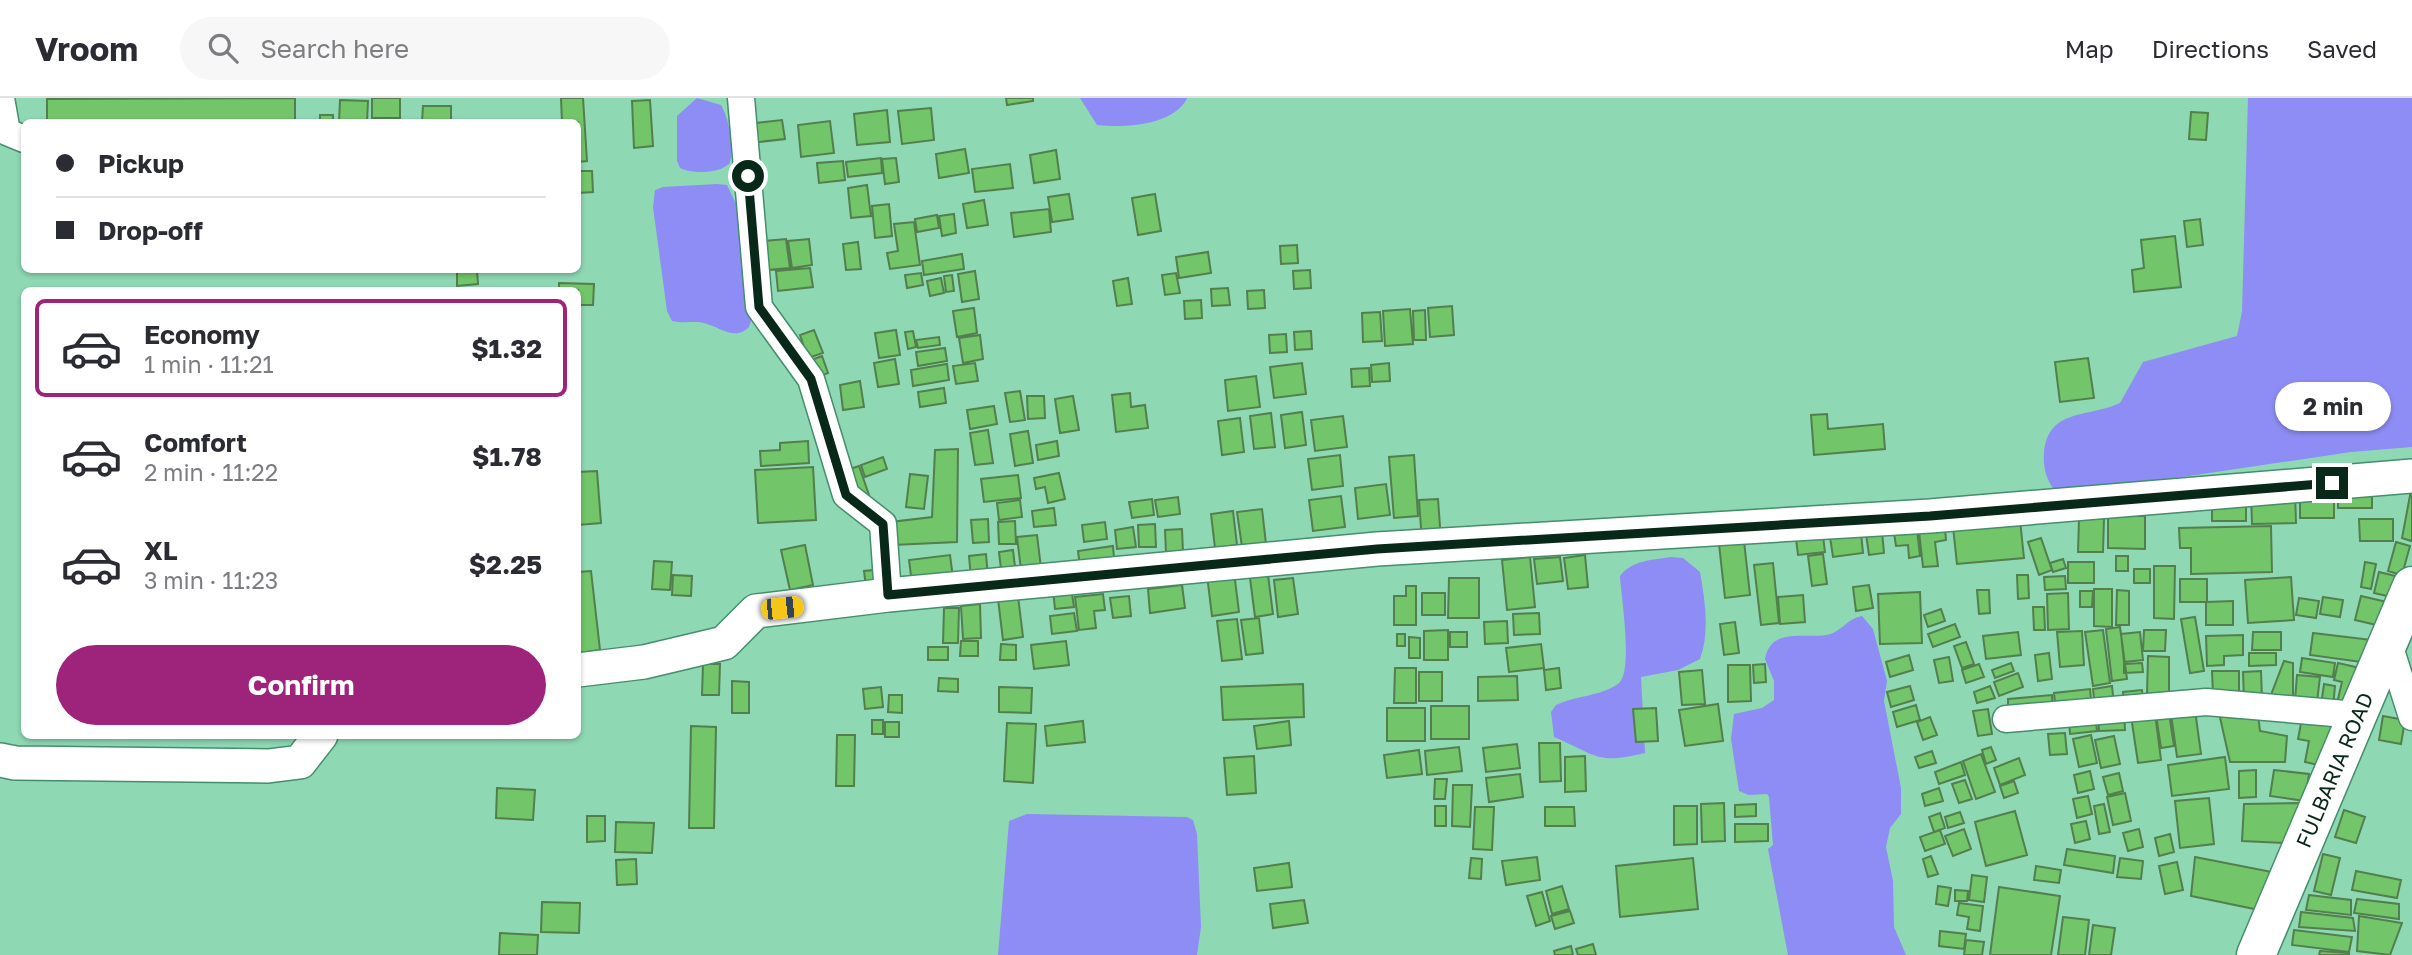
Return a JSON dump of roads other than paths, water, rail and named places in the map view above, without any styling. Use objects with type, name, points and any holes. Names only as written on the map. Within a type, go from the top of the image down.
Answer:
[{"type":"main road","name":"FULBARIA ROAD","points":[[2256,955],[2412,586]]},
{"type":"street","points":[[1,98],[7,132],[21,138]]},
{"type":"street","points":[[741,98],[759,307],[811,379],[846,495],[883,524],[888,595]]},
{"type":"street","points":[[581,670],[644,662],[724,643],[756,611],[888,595],[1377,549],[1930,516],[2412,476]]},
{"type":"street","points":[[2388,641],[2412,717]]},
{"type":"street","points":[[2006,719],[2206,702],[2357,715]]},
{"type":"street","points":[[0,760],[29,763],[268,766],[300,762],[318,739]]}]
